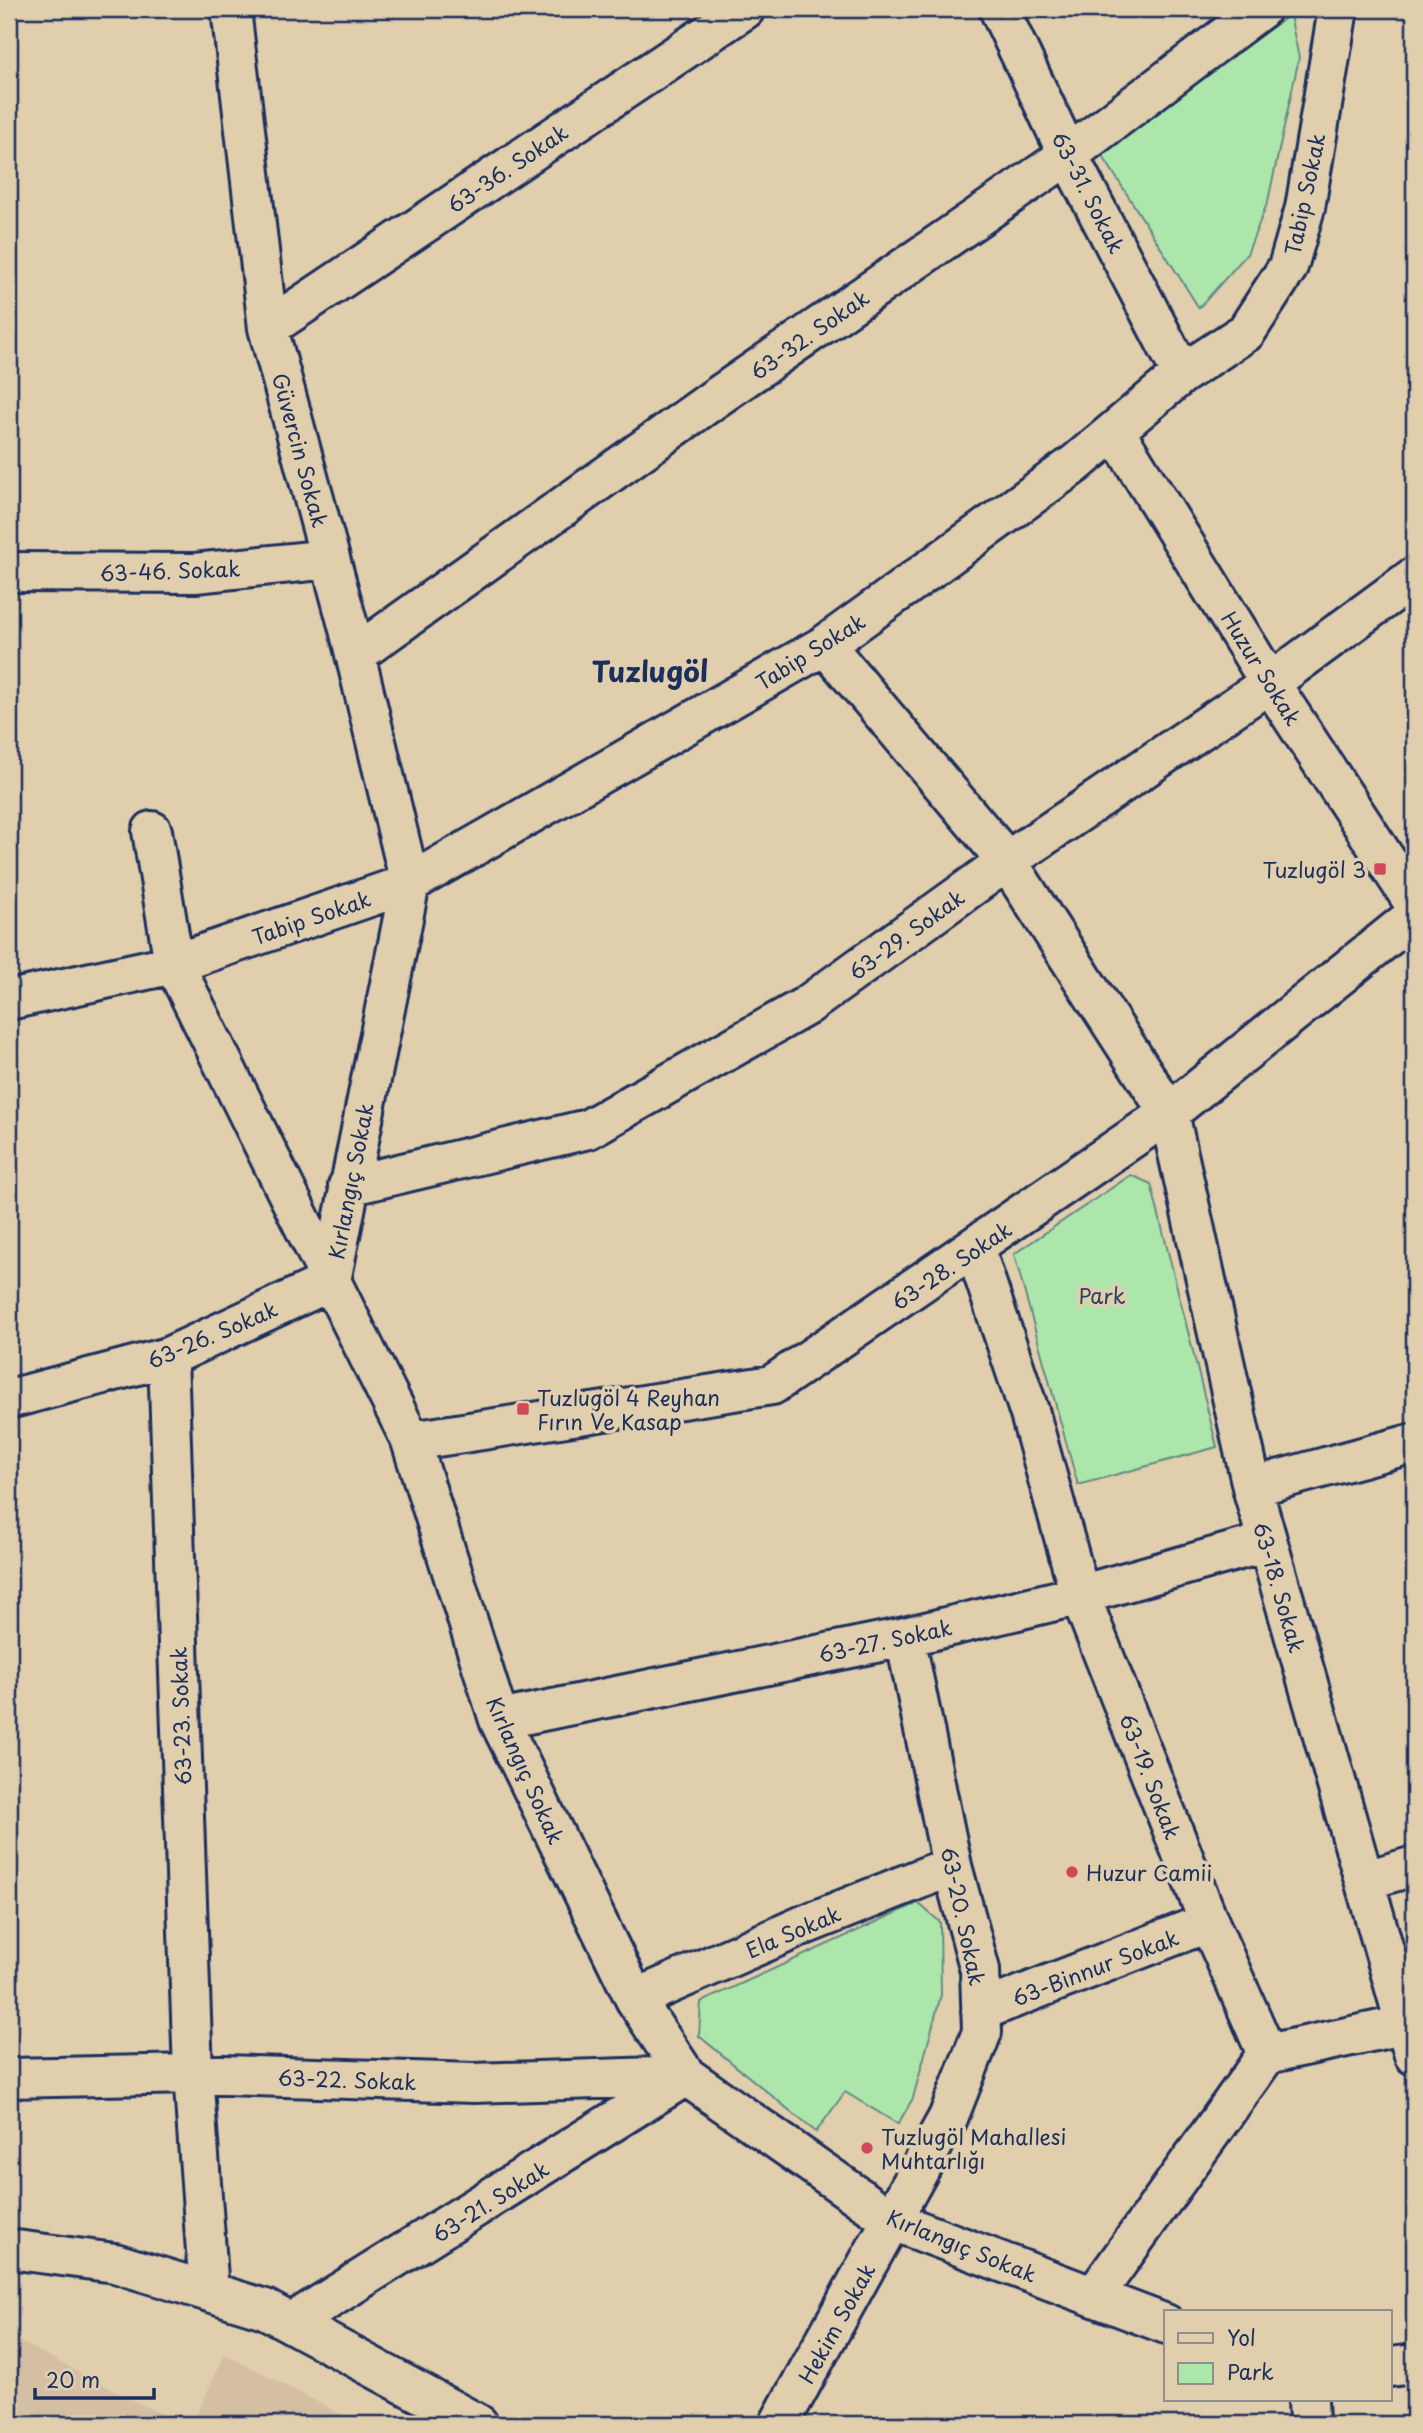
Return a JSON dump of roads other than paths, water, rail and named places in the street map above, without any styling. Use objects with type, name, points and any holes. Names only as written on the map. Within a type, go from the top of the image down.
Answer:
[{"type":"street","name":"Güvercin Sokak","points":[[231,9],[268,328],[355,655],[410,883]]},
{"type":"street","name":"63-36. Sokak","points":[[268,328],[745,9]]},
{"type":"street","name":"63-31. Sokak","points":[[999,9],[1069,155],[1182,374]]},
{"type":"street","name":"63-32. Sokak","points":[[355,655],[714,399],[1069,155],[1261,9]]},
{"type":"street","name":"Tabip Sokak","points":[[9,1000],[174,964],[410,883],[825,645],[1074,464],[1182,374],[1246,332],[1288,267],[1304,208],[1338,9]]},
{"type":"street","name":"Huzur Sokak","points":[[1115,431],[1270,683],[1414,903]]},
{"type":"street","name":"63-46. Sokak","points":[[9,572],[195,573],[330,559]]},
{"type":"street","name":"63-29. Sokak","points":[[348,1186],[588,1129],[806,1006],[1007,861],[1270,683],[1414,577]]},
{"type":"street","points":[[825,645],[1007,861],[1169,1113]]},
{"type":"street","points":[[152,831],[174,964],[331,1281]]},
{"type":"street","name":"Kırlangıç Sokak","points":[[410,883],[331,1281],[411,1441],[499,1720],[635,1999],[686,2076],[893,2221],[1164,2323]]},
{"type":"street","name":"63-28. Sokak","points":[[411,1441],[772,1385],[975,1249],[1169,1113],[1414,916]]},
{"type":"street","name":"63-18. Sokak","points":[[1169,1113],[1266,1542],[1411,2039]]},
{"type":"street","name":"63-19. Sokak","points":[[975,1249],[1030,1414],[1080,1595],[1209,1922],[1267,2054]]},
{"type":"street","name":"63-26. Sokak","points":[[9,1399],[168,1357],[331,1281]]},
{"type":"street","name":"63-23. Sokak","points":[[168,1357],[193,2074],[209,2292]]},
{"type":"street","points":[[1252,1487],[1414,1443]]},
{"type":"street","name":"63-27. Sokak","points":[[499,1720],[905,1637],[1080,1595],[1266,1542]]},
{"type":"street","name":"63-20. Sokak","points":[[893,2221],[948,2118],[982,2032],[980,1970],[953,1866],[905,1637]]},
{"type":"street","name":"Ela Sokak","points":[[635,1999],[804,1925],[953,1866]]},
{"type":"street","points":[[1366,1880],[1414,1866]]},
{"type":"street","name":"63-Binnur Sokak","points":[[981,2011],[1209,1922]]},
{"type":"street","points":[[1094,2296],[1267,2054],[1411,2039]]},
{"type":"street","name":"63-22. Sokak","points":[[9,2078],[193,2074],[474,2083],[686,2076]]},
{"type":"street","name":"63-21. Sokak","points":[[291,2323],[686,2076]]},
{"type":"street","name":"Hekim Sokak","points":[[779,2424],[893,2221]]},
{"type":"street","points":[[9,2249],[115,2263],[265,2309],[478,2424]]},
{"type":"street","points":[[1392,2367],[1414,2364]]},
{"type":"street","points":[[1308,2402],[1309,2424]]},
{"type":"place","name":"Tuzlugöl 3","points":[[1380,869]]},
{"type":"place","name":"Tuzlugöl 4 Reyhan Fırın Ve Kasap","points":[[523,1409]]},
{"type":"place","name":"Huzur Camii","points":[[1072,1872]]},
{"type":"place","name":"Tuzlugöl Mahallesi Muhtarlığı","points":[[867,2148]]},
{"type":"district","name":"Tuzlugöl","points":[[650,670]]},
{"type":"park label","name":"Park","points":[[1102,1295]]}]
